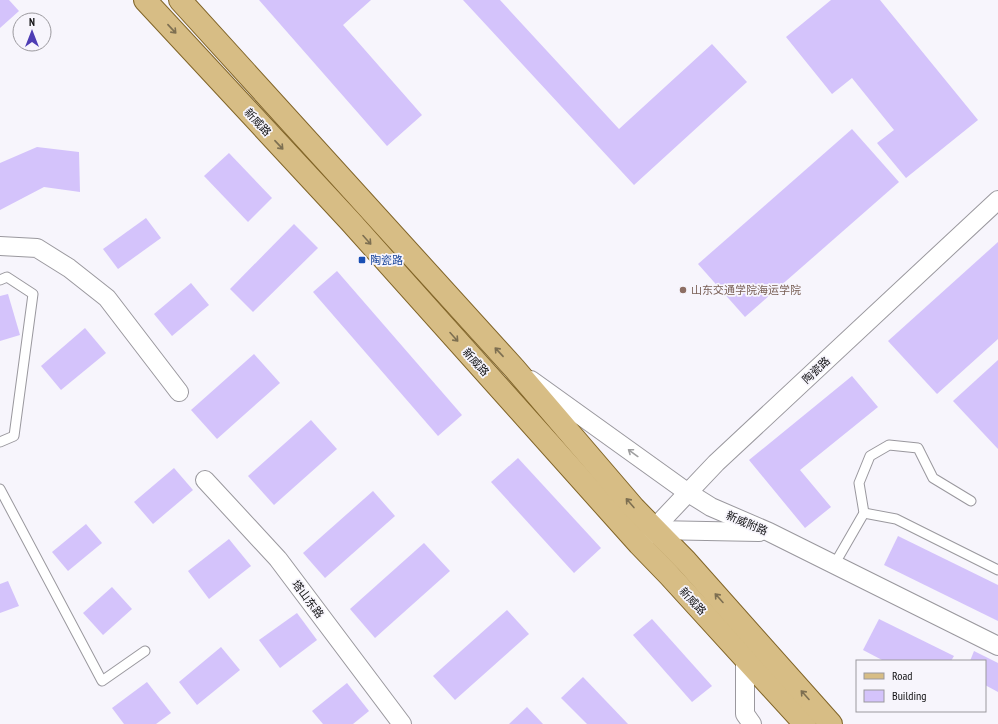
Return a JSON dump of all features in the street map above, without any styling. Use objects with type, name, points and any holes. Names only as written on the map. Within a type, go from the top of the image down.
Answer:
[{"type":"main road","name":"新威路","points":[[146,0],[350,221],[646,537],[686,561],[831,724]]},
{"type":"main road","name":"新威路","points":[[180,0],[514,368],[646,537],[745,657],[805,724]]},
{"type":"street","name":"陶瓷路","points":[[646,537],[687,492],[722,457],[998,200]]},
{"type":"street","points":[[0,246],[37,248],[69,268],[107,298],[179,392]]},
{"type":"street","name":"新威附路","points":[[514,368],[687,492],[711,507],[769,532],[998,646]]},
{"type":"street","name":"塔山东路","points":[[205,480],[278,559],[402,724]]},
{"type":"street","points":[[646,537],[769,532]]},
{"type":"street","points":[[745,657],[745,714],[752,724]]},
{"type":"lane","points":[[0,280],[7,277],[33,294],[14,436],[0,442]]},
{"type":"lane","points":[[834,565],[864,513],[859,483],[870,456],[889,445],[918,448],[933,478],[971,501]]},
{"type":"lane","points":[[0,489],[102,681],[145,651]]},
{"type":"lane","points":[[864,513],[896,519],[998,570]]},
{"type":"building","points":[[0,0],[9,0],[19,11],[12,12],[12,17],[0,28]]},
{"type":"building","points":[[259,0],[371,0],[343,25],[422,115],[387,146]]},
{"type":"building","points":[[463,0],[500,0],[619,129],[712,44],[747,82],[634,185]]},
{"type":"building","points":[[831,0],[880,0],[978,120],[906,178],[877,143],[894,130],[852,78],[832,94],[786,37]]},
{"type":"building","points":[[852,129],[899,182],[745,317],[698,264]]},
{"type":"building","points":[[37,147],[79,152],[80,192],[44,187],[0,210],[0,163]]},
{"type":"building","points":[[229,153],[272,198],[248,222],[204,176]]},
{"type":"building","points":[[146,218],[161,238],[118,269],[103,249]]},
{"type":"building","points":[[294,224],[318,248],[253,312],[230,289]]},
{"type":"building","points":[[998,242],[998,339],[937,394],[888,341]]},
{"type":"building","points":[[337,271],[462,415],[438,436],[313,292]]},
{"type":"building","points":[[191,283],[209,305],[172,336],[154,314]]},
{"type":"building","points":[[8,294],[20,335],[0,341],[0,296]]},
{"type":"building","points":[[85,328],[106,353],[61,390],[41,366]]},
{"type":"building","points":[[254,354],[280,383],[217,439],[191,410]]},
{"type":"building","points":[[998,360],[998,449],[953,401]]},
{"type":"building","points":[[852,376],[878,407],[800,470],[831,507],[805,528],[749,460]]},
{"type":"building","points":[[311,420],[337,449],[274,505],[248,476]]},
{"type":"building","points":[[518,458],[601,548],[574,573],[491,482]]},
{"type":"building","points":[[174,468],[193,490],[153,524],[134,502]]},
{"type":"building","points":[[373,491],[395,516],[325,578],[303,553]]},
{"type":"building","points":[[86,524],[102,543],[68,571],[52,552]]},
{"type":"building","points":[[898,536],[998,585],[998,621],[884,565]]},
{"type":"building","points":[[229,539],[251,566],[209,599],[188,571]]},
{"type":"building","points":[[424,543],[450,571],[375,638],[350,609]]},
{"type":"building","points":[[8,581],[19,606],[0,613],[0,584]]},
{"type":"building","points":[[112,587],[132,609],[103,635],[83,613]]},
{"type":"building","points":[[507,610],[529,634],[455,700],[433,676]]},
{"type":"building","points":[[297,613],[317,640],[280,668],[259,640]]},
{"type":"building","points":[[652,619],[712,686],[692,702],[633,635]]},
{"type":"building","points":[[879,619],[954,656],[952,660],[882,660],[863,650]]},
{"type":"building","points":[[221,647],[240,670],[197,705],[179,682]]},
{"type":"building","points":[[974,651],[998,663],[998,692],[986,686],[986,660],[970,660]]},
{"type":"building","points":[[583,677],[628,724],[587,724],[561,698]]},
{"type":"building","points":[[147,682],[171,713],[156,724],[124,724],[112,708]]},
{"type":"building","points":[[347,683],[369,711],[353,724],[323,724],[312,711]]},
{"type":"building","points":[[527,707],[543,724],[509,724]]},
{"type":"place","name":"陶瓷路","points":[[362,260]]},
{"type":"place","name":"山东交通学院海运学院","points":[[683,290]]}]
